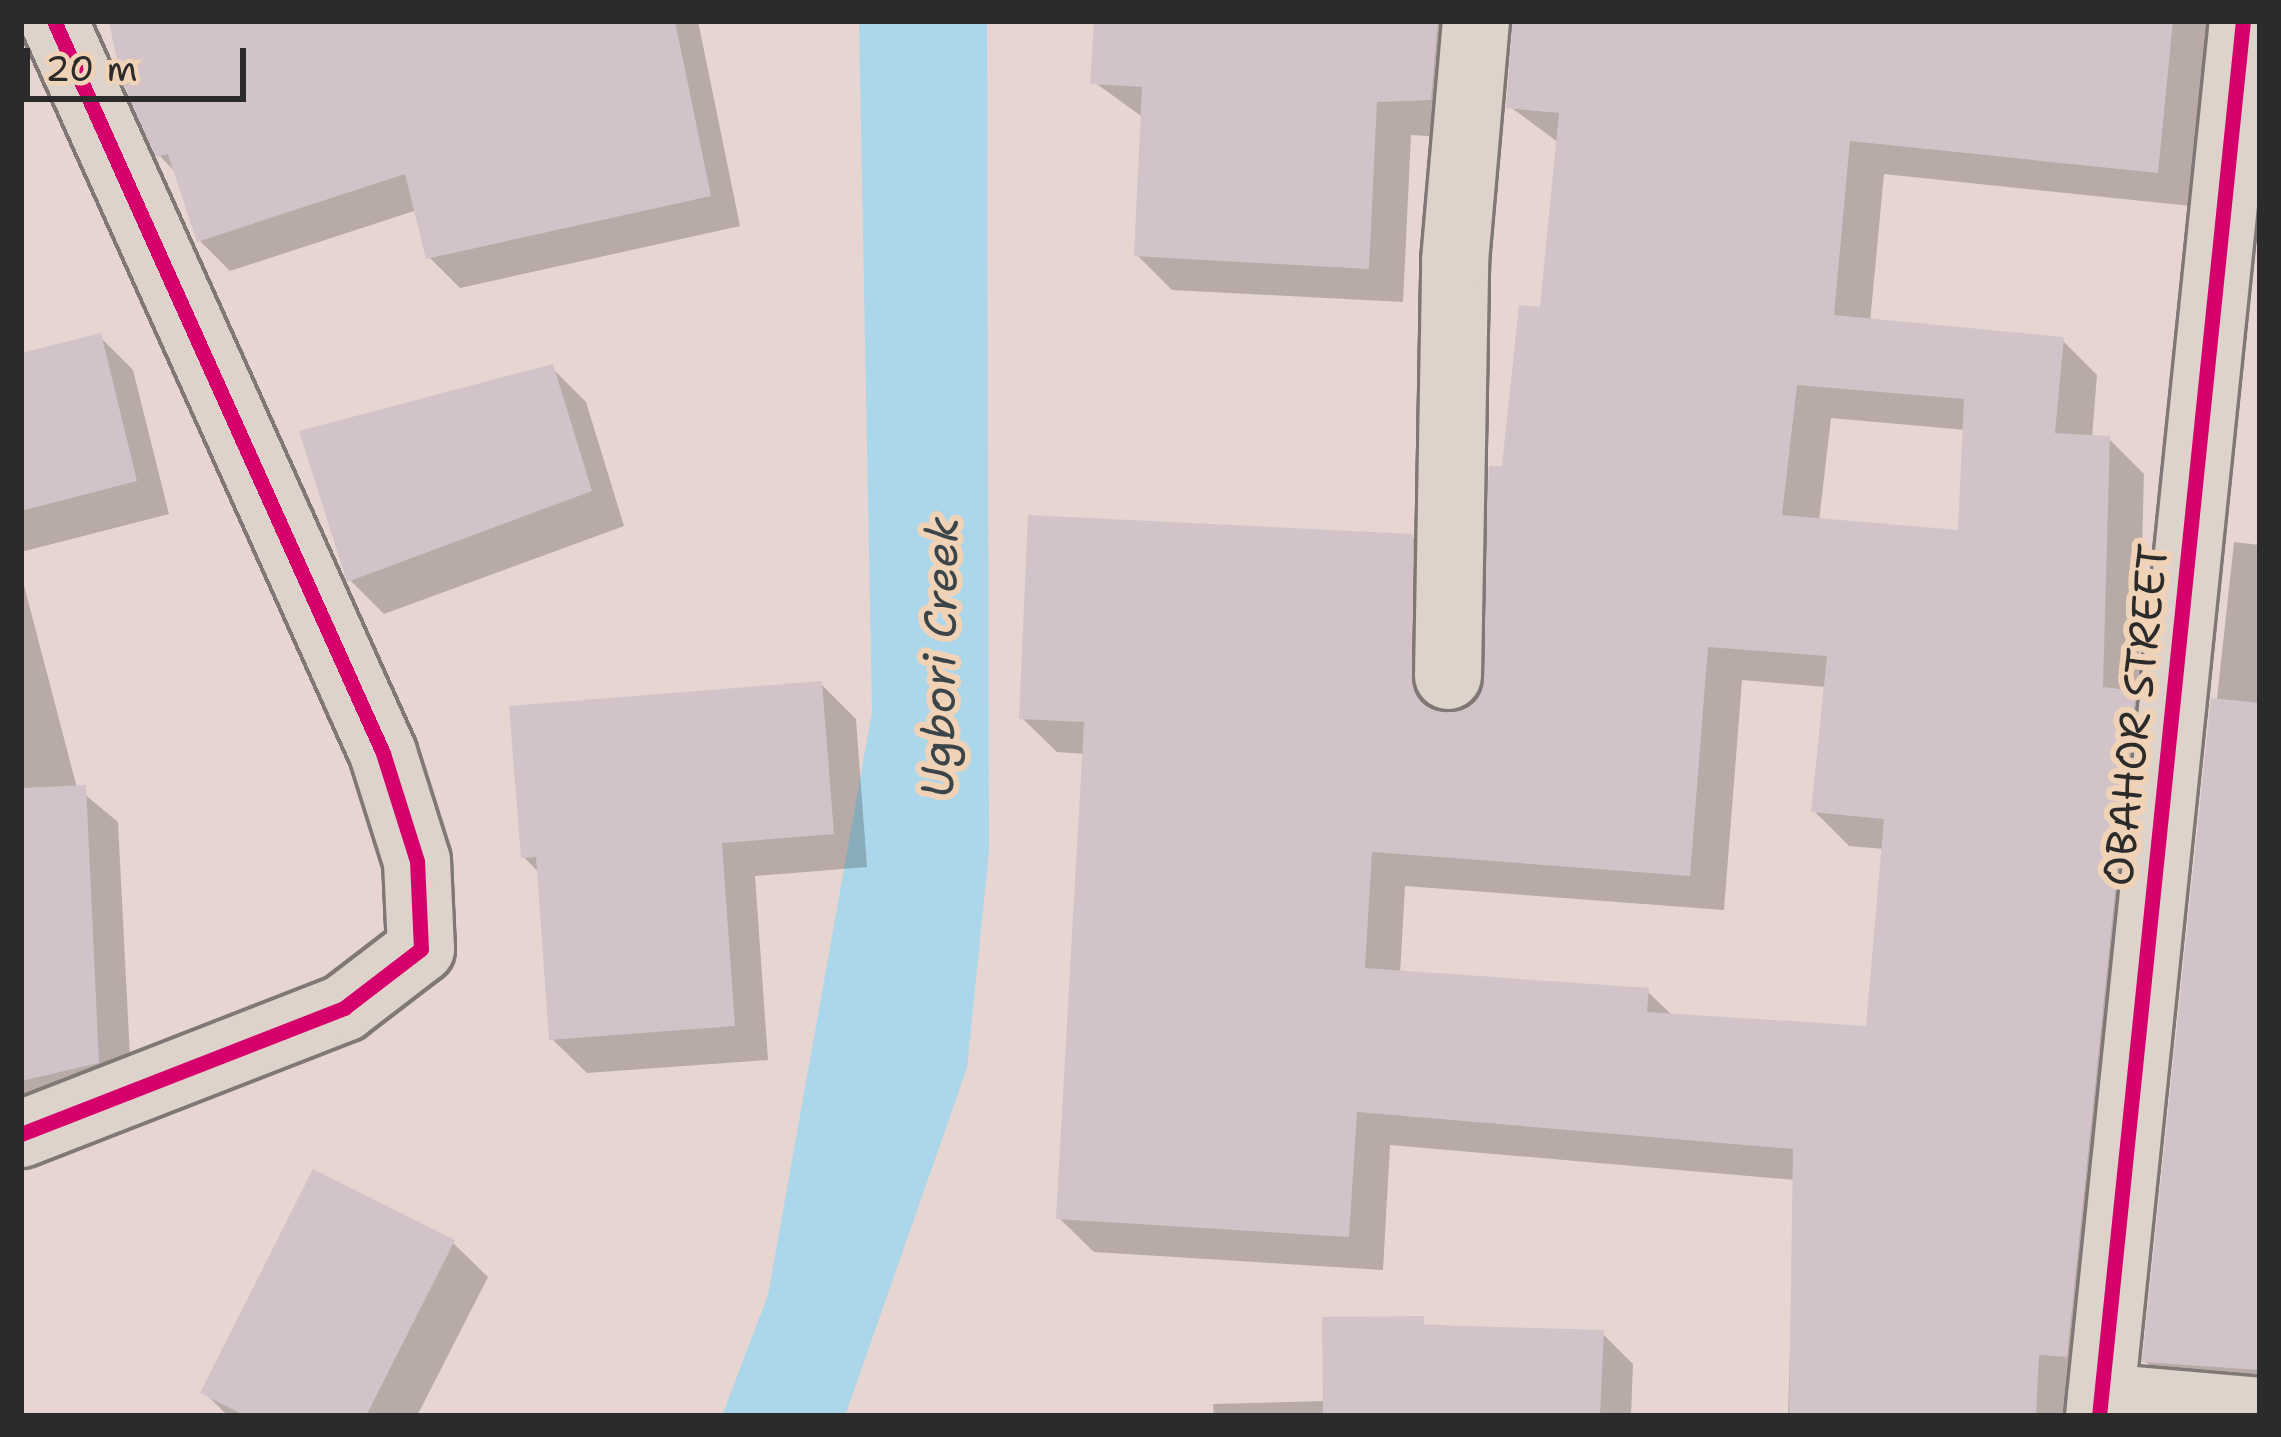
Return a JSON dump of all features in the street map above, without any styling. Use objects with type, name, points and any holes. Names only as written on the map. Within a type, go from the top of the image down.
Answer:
[{"type":"street","points":[[21,1134],[344,1008],[421,950],[417,861],[383,753],[54,21]]},
{"type":"street","points":[[1448,676],[1455,261],[1476,21]]},
{"type":"street","name":"OBAHOR STREET","points":[[2100,1407],[2243,21]]},
{"type":"street","points":[[2100,1407],[2260,1411]]},
{"type":"water","name":"Ugbori Creek","points":[[859,21],[987,21],[989,851],[967,1068],[845,1416],[722,1416],[768,1295],[872,712]]},
{"type":"building","points":[[109,21],[675,21],[711,196],[426,259],[405,174],[197,242],[168,154],[156,157],[120,76]]},
{"type":"building","points":[[1094,21],[1438,21],[1431,100],[1377,102],[1369,269],[1134,256],[1142,87],[1090,84]]},
{"type":"building","points":[[1513,21],[2173,21],[2158,173],[1850,141],[1834,315],[2064,337],[2055,433],[2110,436],[2103,687],[2136,691],[2067,1357],[2039,1355],[2036,1416],[1789,1416],[1793,1149],[1357,1112],[1349,1237],[1056,1219],[1084,722],[1019,719],[1028,515],[1413,534],[1415,693],[1446,713],[1479,696],[1489,466],[1502,466],[1519,305],[1540,307],[1559,113],[1506,108]],"holes":[[[1797,385],[1964,399],[1958,530],[1782,515]],[[1708,647],[1827,656],[1811,812],[1884,819],[1866,1026],[1647,1012],[1649,988],[1365,968],[1372,852],[1690,876]]]},
{"type":"building","points":[[101,333],[137,481],[21,511],[21,353]]},
{"type":"building","points":[[553,364],[592,491],[347,582],[299,431]]},
{"type":"building","points":[[822,681],[834,834],[722,843],[735,1026],[549,1040],[536,857],[521,858],[509,706]]},
{"type":"building","points":[[2211,698],[2260,703],[2260,1370],[2142,1362]]},
{"type":"building","points":[[86,785],[99,1063],[21,1081],[21,788]]},
{"type":"building","points":[[313,1169],[455,1240],[366,1416],[246,1416],[200,1393]]},
{"type":"building","points":[[1424,1316],[1424,1325],[1604,1330],[1600,1416],[1323,1416],[1322,1317]]},
{"type":"cycle path","points":[[21,1134],[344,1008],[421,949],[417,861],[383,753],[54,21]]},
{"type":"cycle path","points":[[2099,1416],[2243,21]]}]
